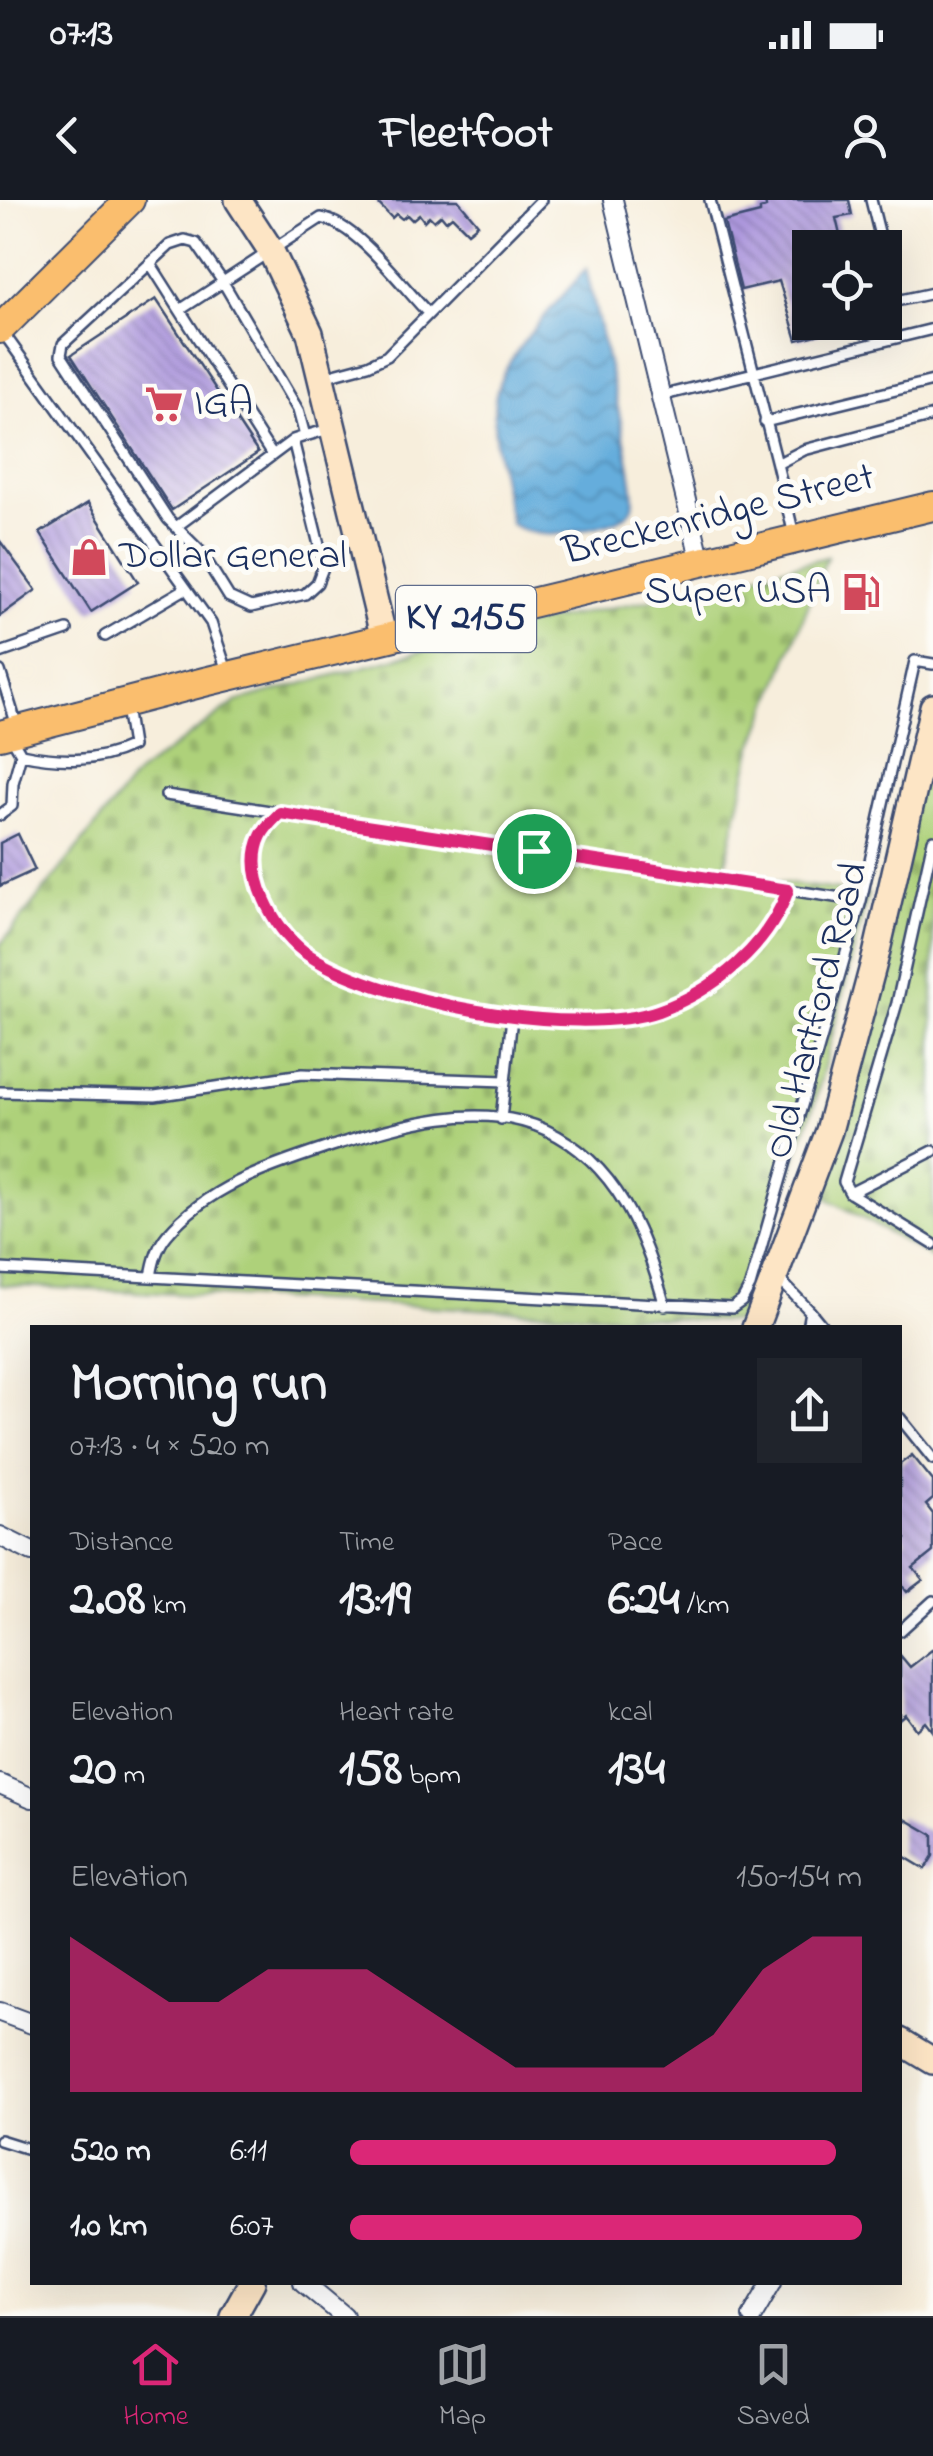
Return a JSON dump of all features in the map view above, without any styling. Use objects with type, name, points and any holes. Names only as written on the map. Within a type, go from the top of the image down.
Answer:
[{"type":"main road","points":[[0,328],[130,200]]},
{"type":"main road","points":[[238,200],[270,249],[304,318],[335,427],[384,638]]},
{"type":"main road","name":"Breckenridge Street","points":[[12,738],[125,702],[933,506]]},
{"type":"main road","name":"Old Hartford Road","points":[[756,1325],[829,1130],[933,707]]},
{"type":"main road","points":[[903,2050],[933,2062]]},
{"type":"main road","points":[[232,2316],[250,2285]]},
{"type":"street","points":[[612,200],[701,562]]},
{"type":"street","points":[[0,1536],[30,1551]]},
{"type":"street","points":[[0,1784],[30,1797]]},
{"type":"street","points":[[0,2012],[30,2023]]},
{"type":"street","points":[[307,2285],[344,2316]]},
{"type":"street","points":[[752,2316],[770,2285]]},
{"type":"lane","points":[[322,378],[387,356],[541,200]]},
{"type":"lane","points":[[710,200],[796,539]]},
{"type":"lane","points":[[871,200],[878,230]]},
{"type":"lane","points":[[180,310],[321,218],[332,220],[355,236],[428,313]]},
{"type":"lane","points":[[293,440],[324,564],[317,583],[305,594],[251,607],[229,597],[201,552],[168,520],[61,354],[63,344],[170,246],[185,240],[196,243],[298,410],[306,436]]},
{"type":"lane","points":[[150,264],[272,455]]},
{"type":"lane","points":[[902,300],[933,293]]},
{"type":"lane","points":[[0,328],[211,623],[229,676]]},
{"type":"lane","points":[[660,396],[933,329]]},
{"type":"lane","points":[[765,422],[933,381]]},
{"type":"lane","points":[[777,464],[804,450],[933,416]]},
{"type":"lane","points":[[176,527],[293,440],[335,427]]},
{"type":"lane","points":[[105,636],[185,589]]},
{"type":"lane","points":[[0,652],[67,630]]},
{"type":"lane","points":[[0,1269],[732,1308],[742,1301],[750,1286],[862,901],[915,661],[933,664]]},
{"type":"lane","points":[[0,672],[12,738],[13,784],[12,806],[0,815]]},
{"type":"lane","points":[[12,738],[57,762],[112,755],[132,746],[125,702]]},
{"type":"lane","points":[[166,795],[862,901]]},
{"type":"lane","points":[[280,813],[260,837],[258,875],[275,920],[304,952],[384,988],[437,1004],[512,1017],[636,1016],[668,1006],[716,980],[748,952],[775,920],[788,890]]},
{"type":"lane","points":[[933,840],[896,1003],[844,1175],[850,1193],[933,1244]]},
{"type":"lane","points":[[501,1119],[512,1017]]},
{"type":"lane","points":[[0,1092],[155,1096],[321,1074],[505,1081]]},
{"type":"lane","points":[[151,1277],[165,1238],[211,1197],[248,1175],[414,1121],[448,1117],[523,1120],[586,1155],[618,1191],[638,1222],[666,1306]]},
{"type":"lane","points":[[850,1193],[933,1151]]},
{"type":"lane","points":[[776,1276],[822,1325]]},
{"type":"lane","points":[[808,1325],[810,1311]]},
{"type":"lane","points":[[902,1421],[933,1460]]},
{"type":"lane","points":[[902,1628],[933,1601]]},
{"type":"lane","points":[[0,2140],[30,2149]]},
{"type":"green space","points":[[827,557],[752,749],[723,875],[868,894],[816,1099],[739,1322],[0,1285],[0,945],[138,773],[236,702],[494,631],[670,596]]},
{"type":"green space","points":[[933,707],[933,1258],[809,1188]]},
{"type":"water","points":[[586,269],[623,432],[633,506],[619,520],[566,533],[538,534],[511,524],[496,446],[495,401],[499,384],[519,349]]},
{"type":"building","points":[[375,200],[458,200],[478,224],[468,232],[452,216],[446,221],[441,215],[434,221],[429,216],[424,221],[419,214],[412,220],[407,215],[402,219],[396,214],[392,218]]},
{"type":"building","points":[[765,200],[849,200],[852,215],[836,218],[839,230],[792,230],[792,324],[779,281],[741,290],[724,222],[760,213],[766,207]]},
{"type":"building","name":"IGA","points":[[156,299],[258,453],[172,510],[71,355]]},
{"type":"building","name":"Dollar General","points":[[88,503],[138,582],[91,612],[40,533]]},
{"type":"building","points":[[0,541],[36,590],[0,616]]},
{"type":"building","points":[[18,834],[35,870],[0,886],[0,843]]},
{"type":"building","points":[[912,1455],[933,1481],[933,1499],[926,1505],[933,1514],[933,1552],[913,1568],[923,1580],[907,1592],[902,1586],[902,1543],[906,1539],[902,1534],[902,1462]]},
{"type":"building","points":[[933,1649],[933,1731],[926,1722],[917,1730],[906,1715],[902,1718],[902,1657],[910,1667]]},
{"type":"building","points":[[902,1817],[933,1835],[933,1856],[925,1869],[902,1855]]},
{"type":"place","name":"IGA","points":[[164,404]]},
{"type":"place","name":"Dollar General","points":[[89,557]]},
{"type":"place","name":"Super USA","points":[[861,592]]},
{"type":"route","points":[[280,813],[534,851],[788,890],[775,920],[762,937],[734,966],[700,990],[636,1016],[562,1020],[512,1017],[437,1004],[334,968],[304,952],[286,935],[266,901],[258,875],[260,837],[280,813]]}]
